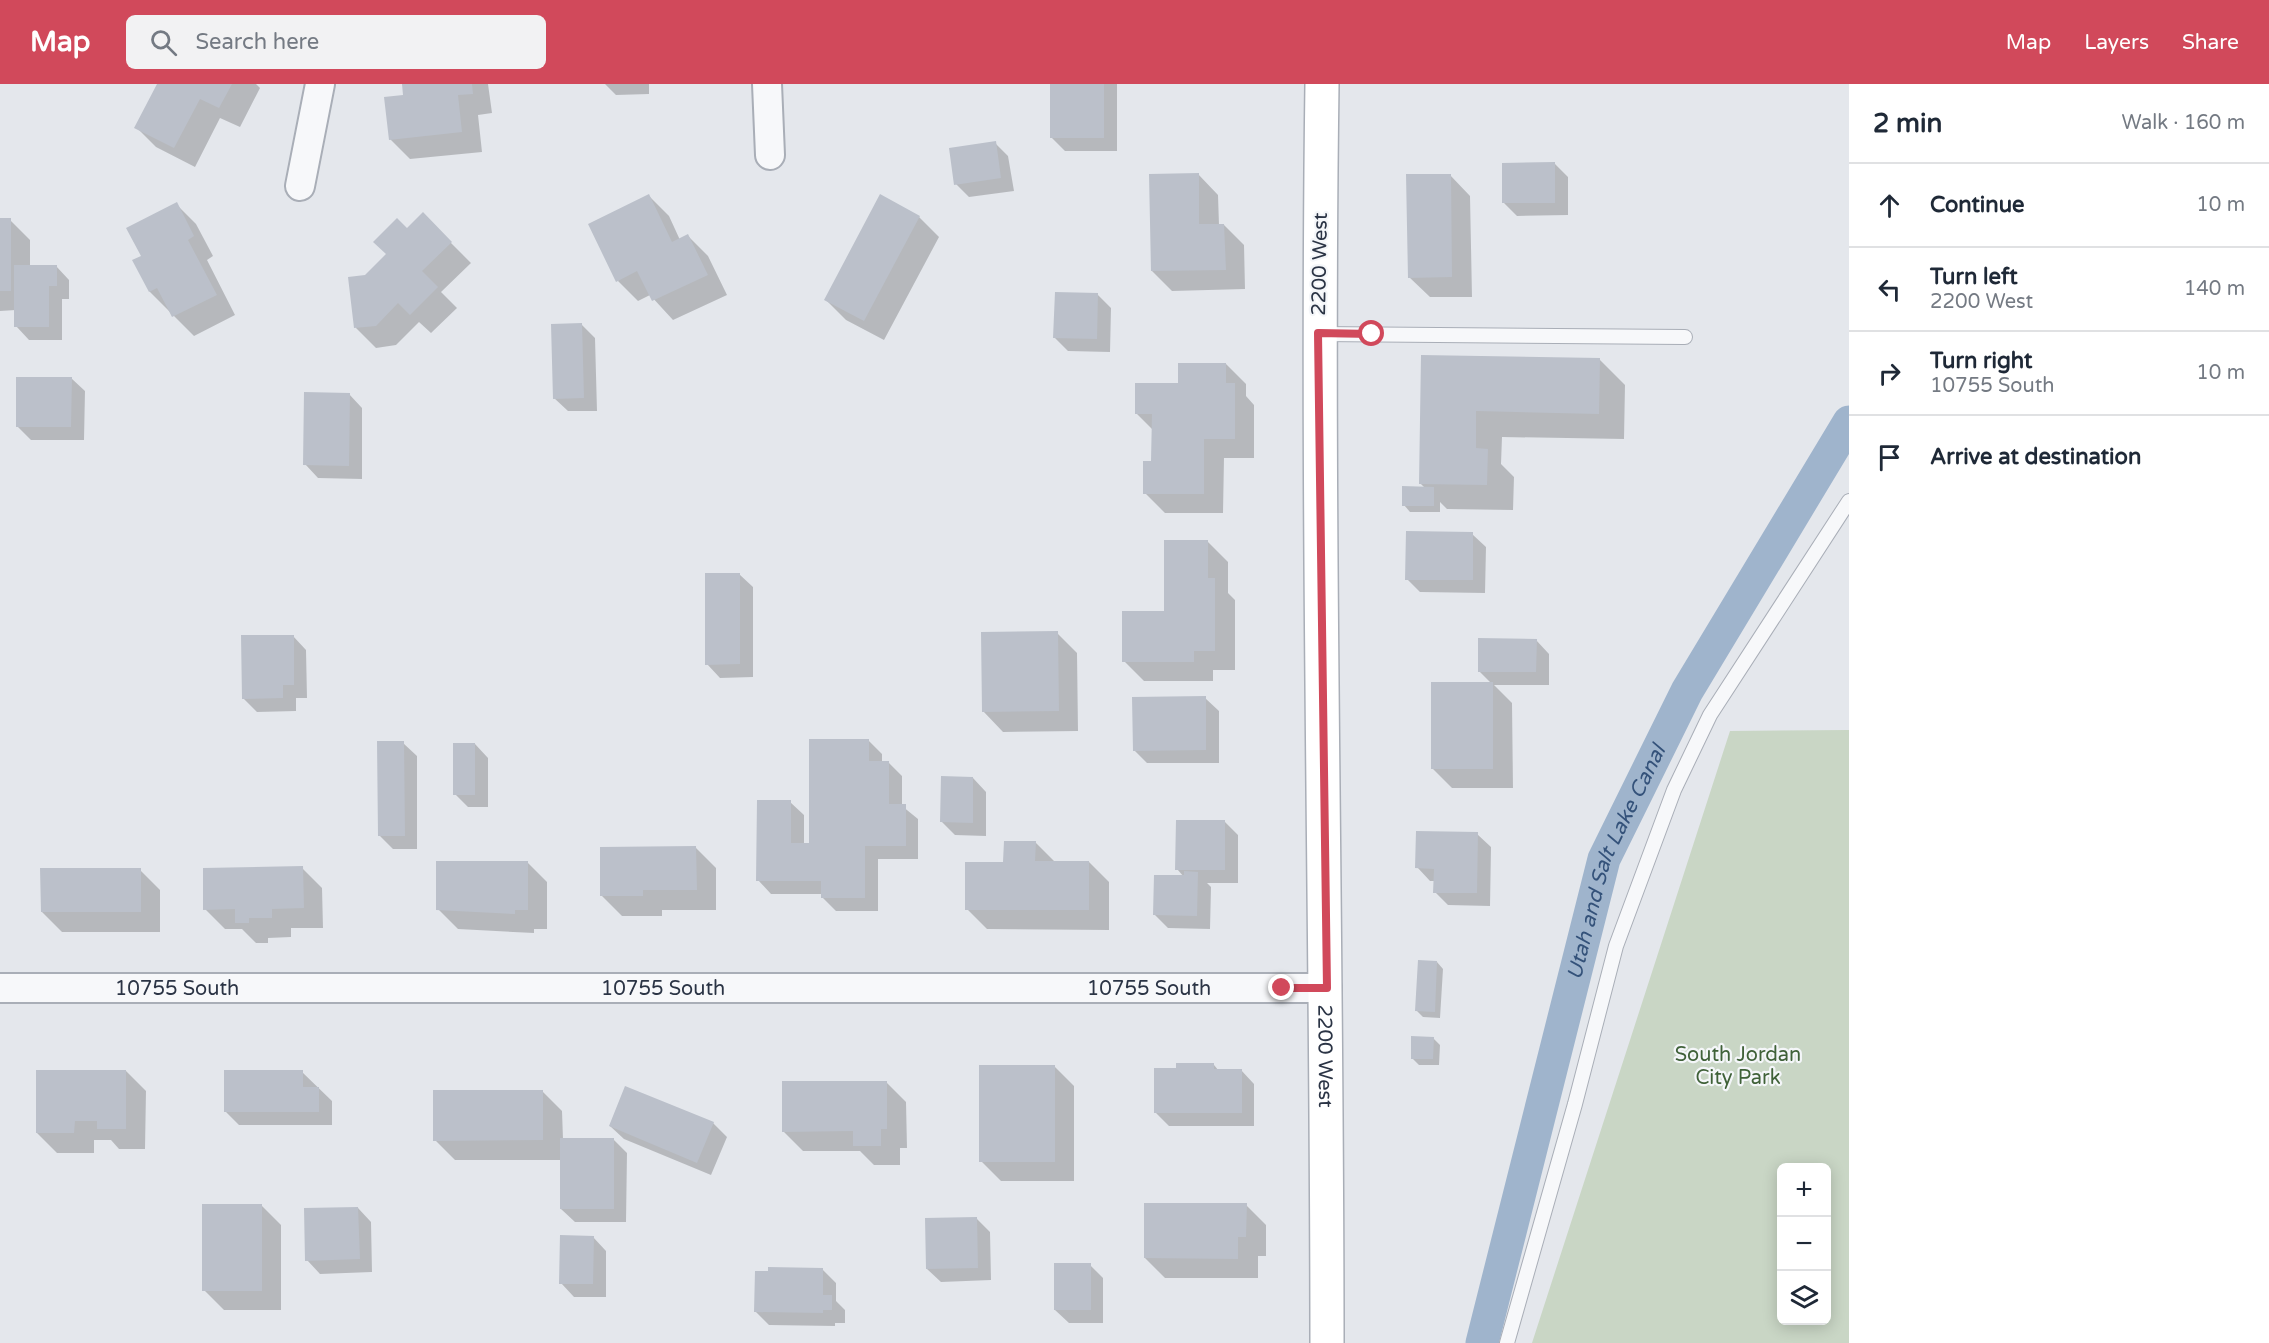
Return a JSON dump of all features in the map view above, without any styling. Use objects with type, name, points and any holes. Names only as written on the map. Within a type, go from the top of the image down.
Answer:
[{"type":"street","points":[[300,186],[320,84]]},
{"type":"street","points":[[767,84],[770,156]]},
{"type":"street","name":"2200 West","points":[[1322,84],[1318,333],[1327,988],[1327,1343]]},
{"type":"street","name":"10755 South","points":[[0,988],[1327,988]]},
{"type":"lane","points":[[1318,333],[1685,337]]},
{"type":"lane","points":[[1507,1343],[1575,1104],[1616,945],[1670,801],[1710,715],[1849,501]]},
{"type":"green space","name":"South Jordan City Park","points":[[1849,730],[1849,1343],[1532,1343],[1730,731]]},
{"type":"building","points":[[157,84],[232,84],[219,108],[200,99],[174,148],[134,128]]},
{"type":"building","points":[[402,84],[472,84],[473,94],[458,95],[462,132],[389,140],[384,97],[403,95]]},
{"type":"building","points":[[1050,84],[1104,84],[1104,138],[1050,138]]},
{"type":"building","points":[[996,141],[1001,178],[954,185],[949,148]]},
{"type":"building","points":[[1555,162],[1555,203],[1502,203],[1502,163]]},
{"type":"building","points":[[1199,173],[1199,224],[1224,224],[1226,270],[1151,271],[1149,174]]},
{"type":"building","points":[[1406,174],[1451,174],[1452,277],[1408,278]]},
{"type":"building","points":[[649,194],[672,242],[688,234],[708,275],[652,301],[637,271],[616,282],[588,224]]},
{"type":"building","points":[[880,194],[920,216],[864,321],[824,300]]},
{"type":"building","points":[[177,202],[194,236],[188,240],[217,295],[172,317],[157,288],[149,292],[132,260],[141,256],[126,228]]},
{"type":"building","points":[[423,212],[452,242],[422,271],[438,287],[410,315],[398,303],[376,326],[354,328],[348,277],[365,275],[386,254],[373,242],[397,218],[407,228]]},
{"type":"building","points":[[0,218],[11,218],[11,291],[0,291]]},
{"type":"building","points":[[14,265],[57,265],[57,286],[49,286],[49,327],[14,327]]},
{"type":"building","points":[[1055,292],[1098,293],[1097,339],[1053,338]]},
{"type":"building","points":[[582,323],[584,398],[553,399],[551,324]]},
{"type":"building","points":[[1421,355],[1600,358],[1599,414],[1476,411],[1476,448],[1488,449],[1487,485],[1419,484]]},
{"type":"building","points":[[1178,363],[1226,363],[1226,383],[1235,383],[1235,439],[1204,439],[1204,494],[1143,494],[1143,461],[1151,461],[1152,414],[1135,414],[1135,383],[1178,383]]},
{"type":"building","points":[[16,377],[72,377],[71,427],[16,427]]},
{"type":"building","points":[[304,392],[350,393],[349,466],[303,465]]},
{"type":"building","points":[[1402,486],[1434,487],[1434,506],[1402,506]]},
{"type":"building","points":[[1406,531],[1473,532],[1473,580],[1405,580]]},
{"type":"building","points":[[1164,540],[1208,540],[1208,578],[1215,578],[1215,651],[1194,651],[1194,662],[1122,662],[1122,611],[1164,611]]},
{"type":"building","points":[[705,573],[740,573],[740,664],[705,665]]},
{"type":"building","points":[[1058,631],[1059,711],[982,712],[981,632]]},
{"type":"building","points":[[241,635],[294,635],[294,685],[283,685],[283,698],[242,699]]},
{"type":"building","points":[[1478,638],[1537,639],[1536,672],[1478,672]]},
{"type":"building","points":[[1431,682],[1493,682],[1493,769],[1431,769]]},
{"type":"building","points":[[1206,696],[1206,750],[1133,751],[1132,697]]},
{"type":"building","points":[[809,739],[869,739],[869,761],[889,761],[889,804],[906,804],[906,846],[865,846],[865,898],[821,898],[821,881],[756,881],[757,800],[791,800],[791,843],[809,843]]},
{"type":"building","points":[[377,741],[404,741],[405,836],[378,836]]},
{"type":"building","points":[[453,743],[475,743],[475,795],[453,795]]},
{"type":"building","points":[[941,776],[973,777],[973,823],[940,822]]},
{"type":"building","points":[[1176,820],[1225,820],[1225,870],[1175,870]]},
{"type":"building","points":[[1416,831],[1478,832],[1477,893],[1433,893],[1434,869],[1415,868]]},
{"type":"building","points":[[1004,841],[1036,841],[1035,861],[1089,861],[1089,910],[965,910],[965,862],[1003,862]]},
{"type":"building","points":[[696,846],[697,890],[643,890],[643,896],[600,896],[600,847]]},
{"type":"building","points":[[436,861],[528,861],[528,910],[515,910],[515,914],[436,910]]},
{"type":"building","points":[[303,866],[304,908],[272,909],[272,918],[249,918],[249,923],[235,923],[235,909],[203,910],[203,868]]},
{"type":"building","points":[[40,868],[141,868],[141,912],[41,912]]},
{"type":"building","points":[[1184,871],[1198,872],[1197,916],[1153,915],[1154,875],[1184,875]]},
{"type":"building","points":[[1418,960],[1437,961],[1435,1012],[1415,1011]]},
{"type":"building","points":[[1411,1036],[1434,1037],[1433,1059],[1411,1059]]},
{"type":"building","points":[[1176,1063],[1214,1063],[1214,1069],[1242,1069],[1242,1113],[1154,1113],[1154,1068],[1176,1068]]},
{"type":"building","points":[[979,1065],[1055,1065],[1055,1162],[979,1162]]},
{"type":"building","points":[[36,1070],[126,1070],[126,1129],[97,1129],[97,1121],[75,1121],[74,1133],[36,1133]]},
{"type":"building","points":[[224,1070],[303,1070],[303,1087],[319,1087],[319,1112],[224,1112]]},
{"type":"building","points":[[782,1081],[887,1081],[887,1129],[881,1129],[881,1146],[853,1146],[853,1131],[782,1132]]},
{"type":"building","points":[[625,1086],[714,1122],[697,1163],[609,1126]]},
{"type":"building","points":[[433,1090],[543,1090],[543,1140],[433,1141]]},
{"type":"building","points":[[560,1138],[614,1138],[614,1209],[560,1209]]},
{"type":"building","points":[[1144,1203],[1247,1203],[1246,1237],[1238,1237],[1238,1259],[1144,1258]]},
{"type":"building","points":[[202,1204],[262,1204],[262,1291],[202,1291]]},
{"type":"building","points":[[358,1207],[360,1259],[305,1261],[304,1208]]},
{"type":"building","points":[[977,1217],[978,1268],[926,1269],[925,1218]]},
{"type":"building","points":[[560,1235],[594,1236],[593,1284],[559,1284]]},
{"type":"building","points":[[1054,1263],[1091,1263],[1091,1310],[1054,1310]]},
{"type":"building","points":[[768,1267],[823,1268],[823,1295],[832,1295],[832,1310],[823,1310],[823,1313],[754,1312],[755,1271],[768,1271]]},
{"type":"waterway","name":"Utah and Salt Lake Canal","points":[[1482,1343],[1604,859],[1687,691],[1849,422]]},
{"type":"route","points":[[1282,988],[1327,988],[1318,333],[1372,334]]}]
